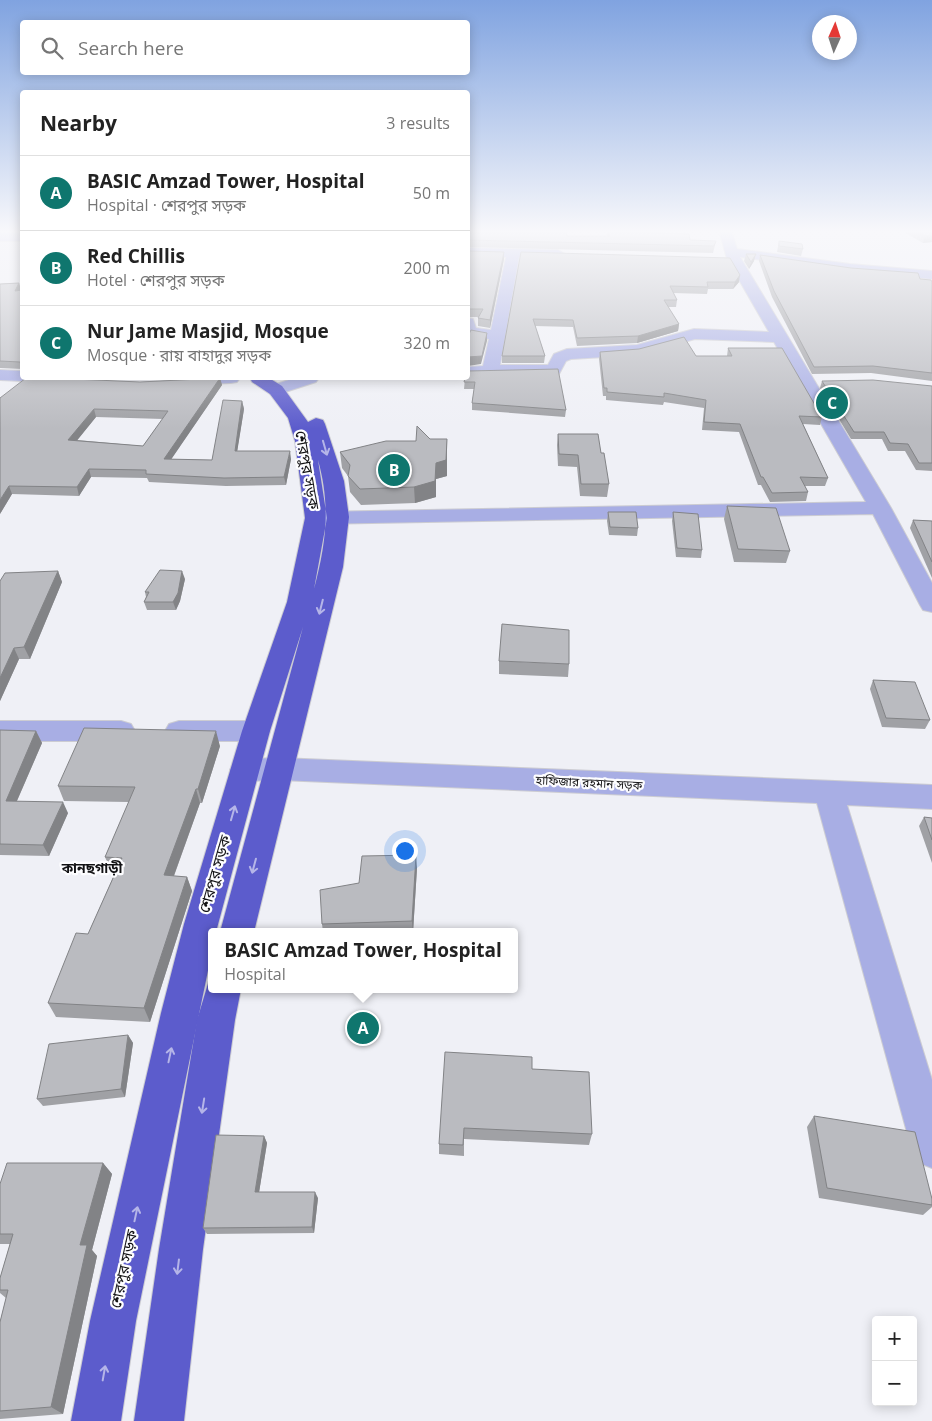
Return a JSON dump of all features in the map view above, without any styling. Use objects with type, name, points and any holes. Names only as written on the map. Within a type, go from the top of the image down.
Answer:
[{"type":"highway","name":"শেরপুর সড়ক","points":[[238,928],[331,567],[327,518],[305,441],[284,381]]},
{"type":"highway","name":"শেরপুর সড়ক","points":[[96,1421],[113,1321],[179,1013],[201,924],[256,731],[327,518]]},
{"type":"highway","points":[[159,1421],[180,1249],[216,1020],[222,993]]},
{"type":"street","points":[[491,370],[505,296]]},
{"type":"street","points":[[757,296],[880,508],[932,605]]},
{"type":"street","points":[[470,332],[498,336]]},
{"type":"street","points":[[470,372],[553,370],[560,358],[567,354],[638,350],[694,334],[780,337]]},
{"type":"street","points":[[0,375],[20,376]]},
{"type":"street","points":[[172,381],[192,380]]},
{"type":"street","points":[[805,381],[824,381]]},
{"type":"street","points":[[327,518],[880,508]]},
{"type":"street","points":[[0,731],[256,731]]},
{"type":"street","name":"হাফিজার রহমান সড়ক","points":[[245,770],[280,769],[932,797]]},
{"type":"street","points":[[829,794],[932,1147]]},
{"type":"building","points":[[0,296],[20,296],[20,362],[0,361]]},
{"type":"building","points":[[470,296],[495,296],[490,320],[478,318],[483,309],[470,309]]},
{"type":"building","points":[[513,296],[675,296],[677,300],[664,300],[679,324],[638,336],[577,338],[573,320],[533,319],[545,356],[502,356]]},
{"type":"building","points":[[777,296],[932,296],[932,373],[873,366],[814,367]]},
{"type":"building","points":[[471,330],[487,333],[482,356],[470,357]]},
{"type":"building","points":[[684,337],[696,356],[732,356],[728,348],[782,348],[822,417],[799,416],[828,478],[800,477],[808,492],[772,493],[763,477],[761,477],[740,424],[704,422],[706,400],[664,393],[664,397],[607,392],[607,388],[604,388],[600,352],[639,349]]},
{"type":"building","points":[[558,369],[566,410],[472,403],[475,382],[464,382],[464,380],[470,380],[470,371]]},
{"type":"building","points":[[23,380],[140,382],[219,380],[164,459],[212,460],[223,400],[242,401],[235,451],[290,451],[284,477],[224,478],[146,474],[146,470],[89,469],[77,487],[9,486],[0,500],[0,398]],"holes":[[[94,409],[168,411],[143,446],[68,440]]]},
{"type":"building","points":[[873,380],[932,386],[932,463],[919,463],[908,444],[890,443],[884,432],[854,432],[822,381]]},
{"type":"building","points":[[417,426],[430,439],[447,439],[446,460],[436,463],[435,481],[414,487],[360,489],[348,476],[350,465],[340,452],[386,441],[416,441]]},
{"type":"building","points":[[558,434],[598,434],[601,453],[604,453],[609,484],[581,484],[578,455],[559,454]]},
{"type":"building","points":[[727,506],[776,508],[790,551],[738,549]]},
{"type":"building","points":[[608,512],[636,512],[638,528],[610,527]]},
{"type":"building","points":[[673,512],[698,514],[702,550],[677,548]]},
{"type":"building","points":[[913,520],[932,521],[932,562]]},
{"type":"building","points":[[160,570],[182,571],[178,593],[173,602],[144,602],[149,592],[145,592]]},
{"type":"building","points":[[58,571],[24,647],[14,648],[0,678],[0,581],[5,573]]},
{"type":"building","points":[[502,624],[569,630],[569,664],[499,661]]},
{"type":"building","points":[[873,680],[915,682],[930,720],[886,718]]},
{"type":"building","points":[[84,728],[216,731],[198,789],[196,789],[164,875],[187,877],[144,1008],[48,1003],[76,933],[88,934],[122,858],[105,857],[135,787],[58,786]]},
{"type":"building","points":[[0,730],[36,731],[6,801],[63,802],[43,845],[0,844]]},
{"type":"building","points":[[924,817],[932,818],[932,840]]},
{"type":"building","points":[[416,855],[412,921],[322,924],[320,890],[359,883],[362,856]]},
{"type":"building","points":[[128,1035],[121,1089],[37,1099],[49,1044]]},
{"type":"building","points":[[445,1052],[532,1057],[532,1069],[589,1072],[592,1134],[464,1128],[463,1145],[439,1144]]},
{"type":"building","points":[[814,1116],[915,1132],[932,1205],[827,1188]]},
{"type":"building","points":[[216,1135],[264,1136],[255,1192],[315,1192],[312,1227],[203,1228]]},
{"type":"building","points":[[7,1163],[103,1163],[80,1245],[87,1245],[51,1407],[0,1411],[0,1322],[8,1290],[0,1290],[0,1278],[13,1234],[0,1234],[0,1184]]},
{"type":"place","name":"Nur Jame Masjid, Mosque","points":[[832,403]]},
{"type":"place","name":"Red Chillis","points":[[394,470]]},
{"type":"place","name":"BASIC Amzad Tower, Hospital","points":[[363,1028]]},
{"type":"district","name":"কানছগাড়ী","points":[[92,868]]}]
